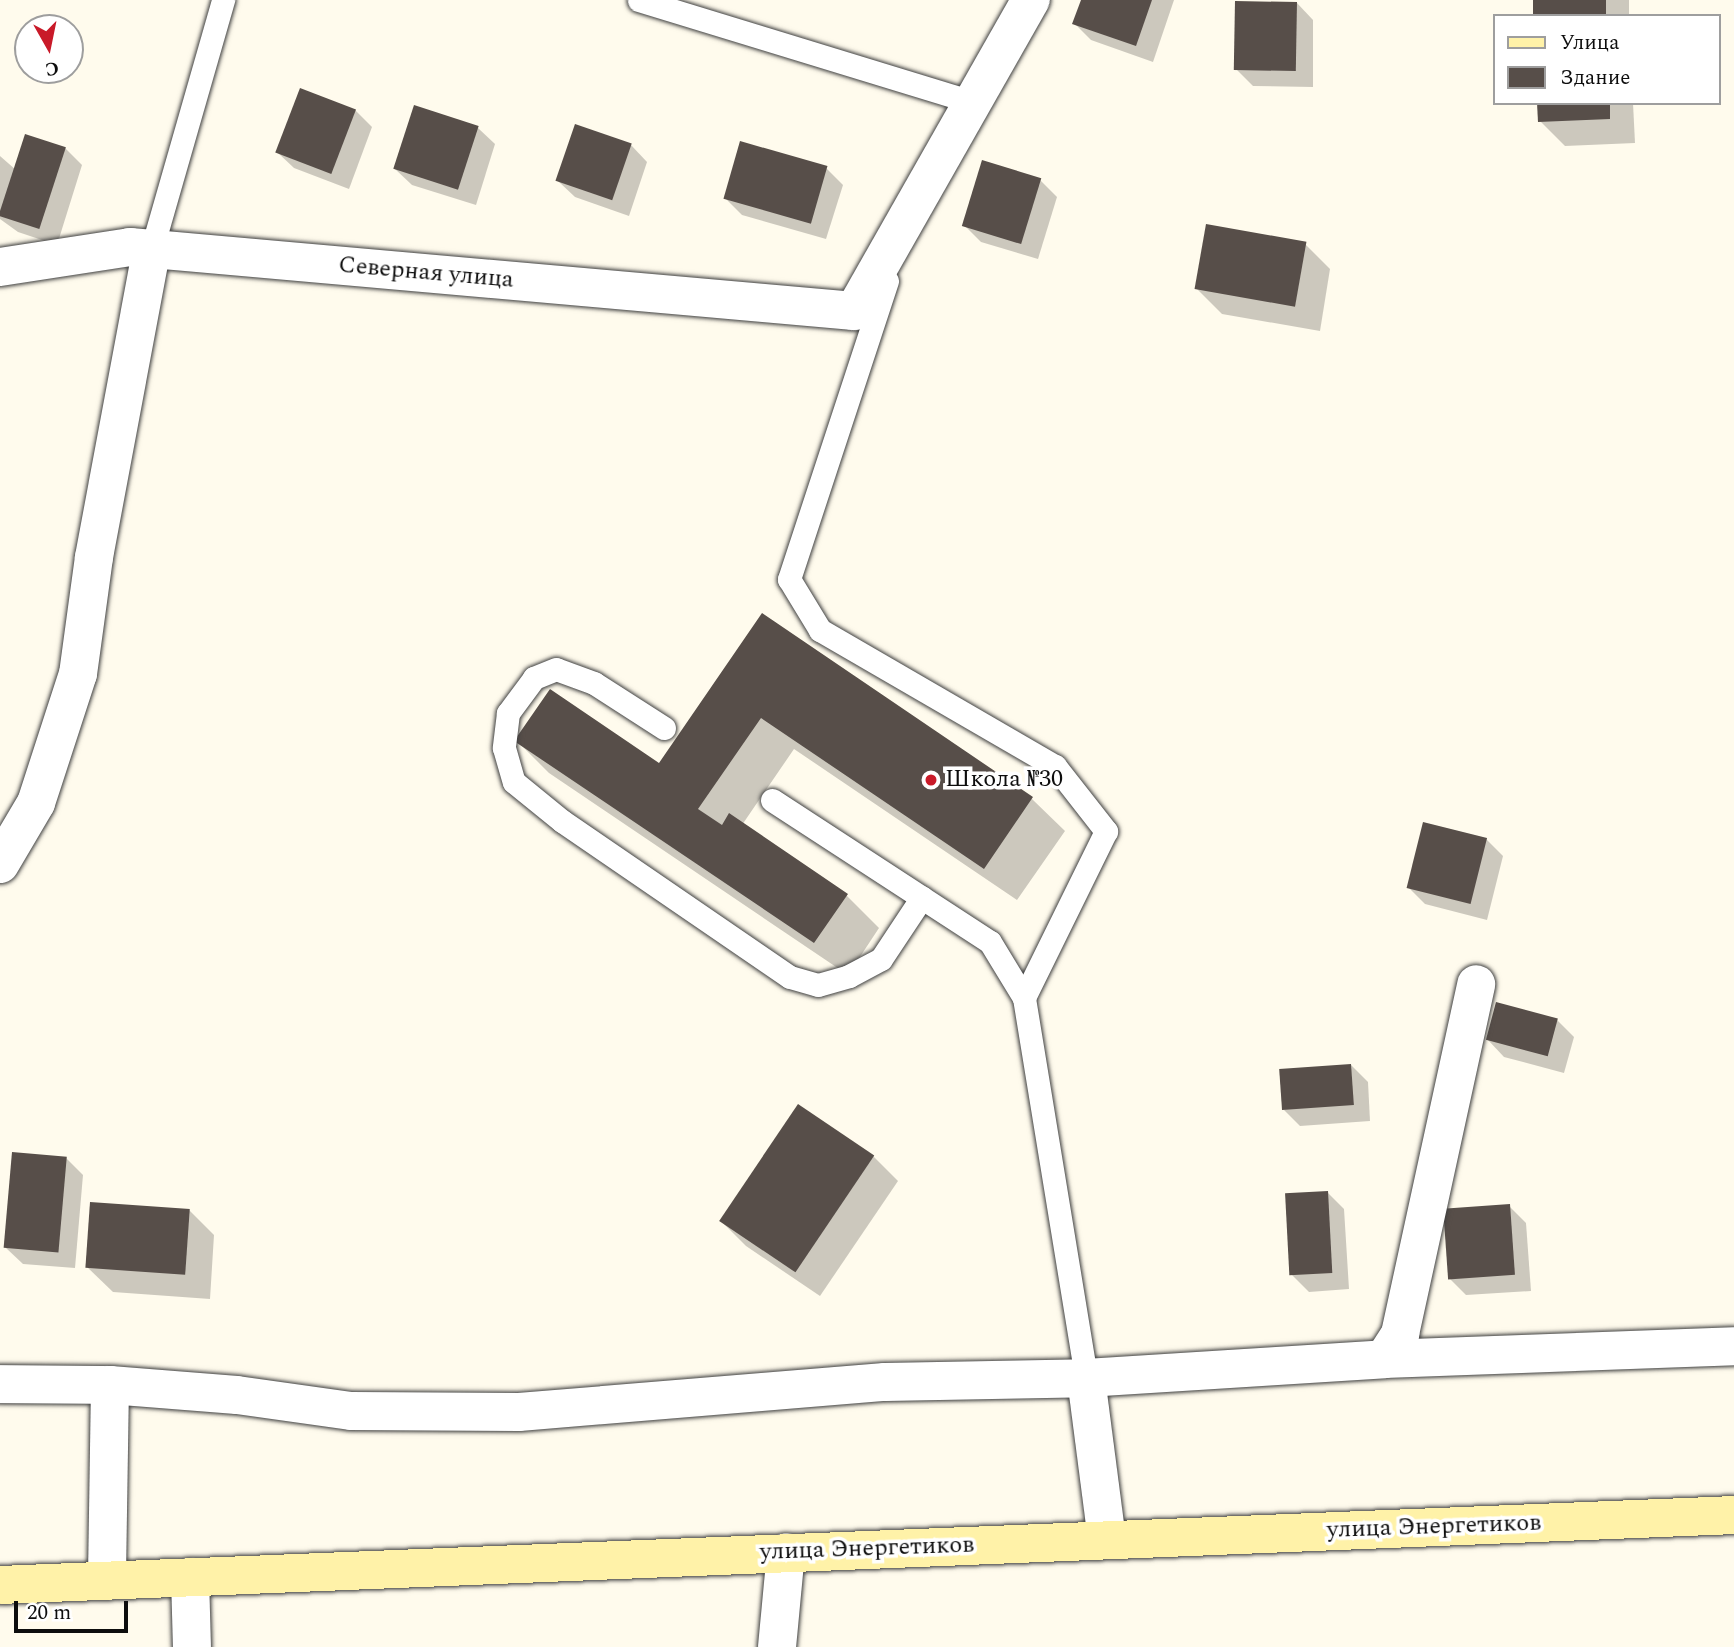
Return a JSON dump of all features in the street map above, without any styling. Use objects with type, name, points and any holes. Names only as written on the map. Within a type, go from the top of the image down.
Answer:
[{"type":"street","points":[[907,217],[1031,0]]},
{"type":"street","name":"Северная улица","points":[[0,267],[130,247],[152,248],[854,311],[907,217]]},
{"type":"street","points":[[0,864],[36,803],[78,674],[94,557],[152,248]]},
{"type":"street","points":[[1384,1359],[1400,1334],[1476,984]]},
{"type":"street","points":[[0,1384],[110,1385],[237,1395],[351,1411],[519,1412],[886,1382],[1086,1378],[1384,1359],[1734,1346]]},
{"type":"street","points":[[1086,1378],[1107,1540]]},
{"type":"street","points":[[107,1581],[110,1385]]},
{"type":"street","name":"улица Энергетиков","points":[[0,1585],[1734,1515]]},
{"type":"street","points":[[777,1647],[786,1552]]},
{"type":"street","points":[[190,1577],[192,1647]]},
{"type":"lane","points":[[152,248],[223,0]]},
{"type":"lane","points":[[639,0],[973,102]]},
{"type":"lane","points":[[907,217],[789,579],[820,630],[1055,766],[1107,831],[1024,999]]},
{"type":"lane","points":[[664,728],[594,683],[556,669],[534,678],[508,713],[504,748],[514,782],[562,821],[790,978],[818,985],[849,976],[881,959],[922,897]]},
{"type":"lane","points":[[772,800],[990,942],[1024,999],[1086,1378]]},
{"type":"building","points":[[1081,0],[1152,0],[1136,46],[1072,24]]},
{"type":"building","points":[[1533,0],[1606,0],[1606,14],[1533,14]]},
{"type":"building","points":[[1235,1],[1297,2],[1296,71],[1234,70]]},
{"type":"building","points":[[300,88],[356,110],[331,174],[275,152]]},
{"type":"building","points":[[414,105],[479,126],[458,190],[393,169]]},
{"type":"building","points":[[1537,105],[1610,105],[1610,119],[1538,122]]},
{"type":"building","points":[[575,124],[632,144],[612,200],[555,181]]},
{"type":"building","points":[[25,134],[66,147],[39,229],[0,216]]},
{"type":"building","points":[[740,141],[827,166],[811,224],[723,199]]},
{"type":"building","points":[[982,160],[1041,178],[1021,244],[962,226]]},
{"type":"building","points":[[1206,224],[1306,242],[1295,307],[1195,289]]},
{"type":"building","name":"Школа №30","points":[[762,613],[1033,797],[984,869],[761,718],[698,809],[722,825],[729,813],[848,894],[814,943],[514,741],[550,689],[659,763]]},
{"type":"building","points":[[1423,822],[1487,838],[1471,904],[1407,888]]},
{"type":"building","points":[[1496,1002],[1558,1019],[1548,1056],[1486,1040]]},
{"type":"building","points":[[1351,1064],[1354,1105],[1282,1110],[1279,1069]]},
{"type":"building","points":[[798,1104],[874,1155],[795,1272],[719,1221]]},
{"type":"building","points":[[12,1152],[67,1157],[58,1252],[4,1248]]},
{"type":"building","points":[[1328,1191],[1332,1273],[1289,1275],[1285,1193]]},
{"type":"building","points":[[90,1202],[190,1209],[185,1275],[85,1268]]},
{"type":"building","points":[[1510,1204],[1515,1275],[1448,1280],[1443,1209]]},
{"type":"place","name":"Школа №30","points":[[931,780]]}]
